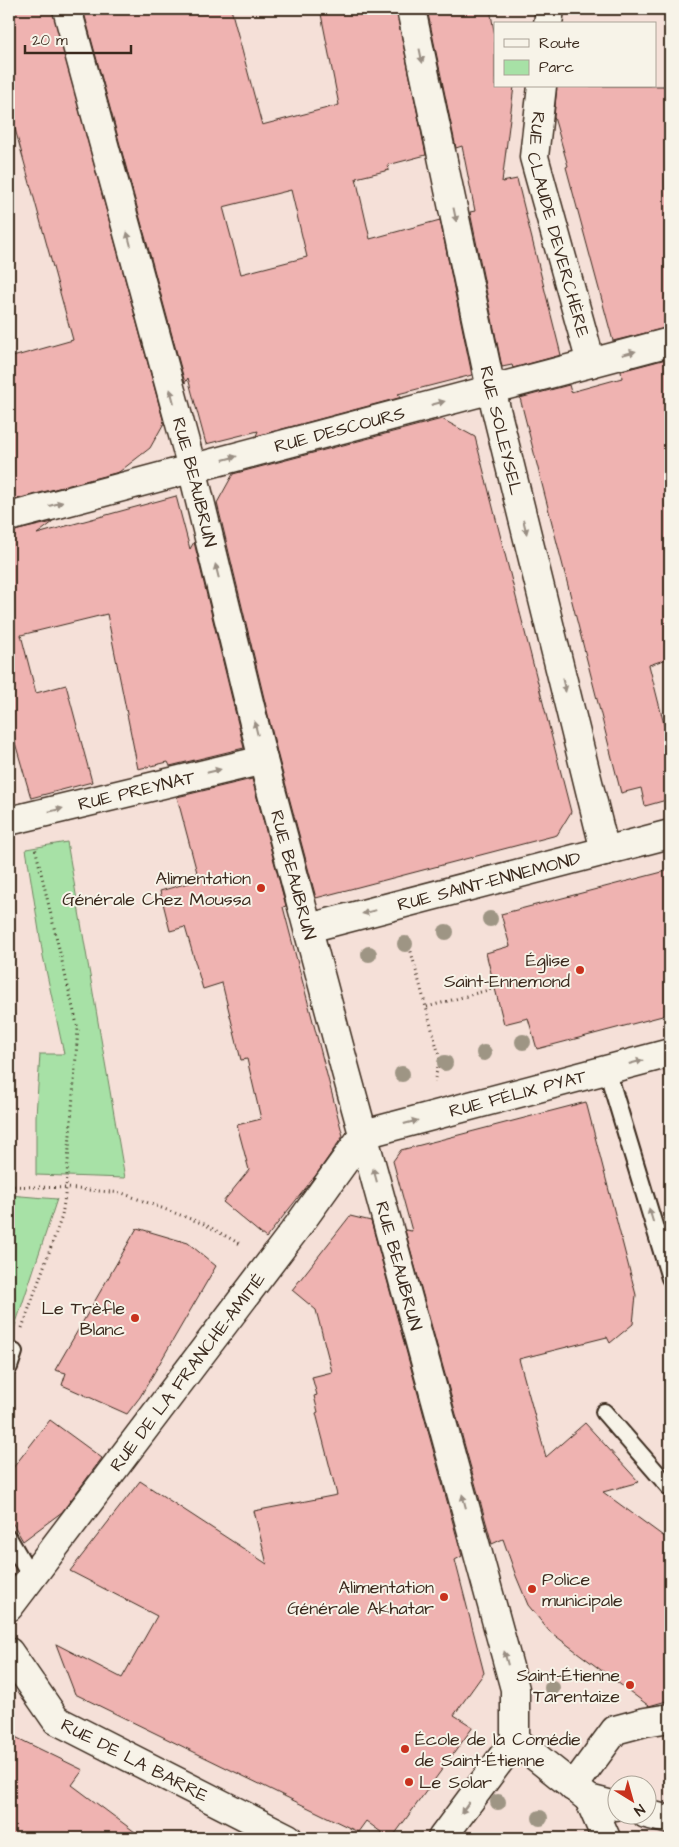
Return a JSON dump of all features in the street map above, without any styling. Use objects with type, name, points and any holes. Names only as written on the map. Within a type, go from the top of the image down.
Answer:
[{"type":"street","name":"RUE BEAUBRUN","points":[[66,9],[192,468],[263,760],[515,1689],[514,1740]]},
{"type":"street","name":"RUE SOLEYSEL","points":[[411,9],[491,389],[605,850]]},
{"type":"street","points":[[548,22],[550,9]]},
{"type":"street","name":"RUE CLAUDE DEVERCHÈRE","points":[[542,88],[534,157],[591,363]]},
{"type":"street","name":"RUE DESCOURS","points":[[9,516],[670,342]]},
{"type":"street","name":"RUE PREYNAT","points":[[9,821],[263,760]]},
{"type":"street","name":"RUE SAINT-ENNEMOND","points":[[309,928],[670,834]]},
{"type":"street","name":"RUE FÉLIX PYAT","points":[[364,1134],[670,1053]]},
{"type":"street","name":"RUE DE LA FRANCHE-AMITIÉ","points":[[9,1607],[271,1262],[364,1134]]},
{"type":"street","name":"RUE DE LA BARRE","points":[[9,1652],[56,1720],[288,1838]]},
{"type":"street","points":[[581,1793],[615,1730],[670,1718]]},
{"type":"street","points":[[442,1838],[514,1740],[581,1793],[606,1802]]},
{"type":"street","points":[[581,1793],[606,1838]]},
{"type":"street","points":[[656,1816],[670,1820]]},
{"type":"lane","points":[[607,1070],[670,1278]]},
{"type":"lane","points":[[604,1412],[670,1488]]},
{"type":"lane","points":[[9,1539],[31,1576]]},
{"type":"path","points":[[11,1360],[62,1216],[66,1188],[78,1028],[35,848]]},
{"type":"path","points":[[400,939],[408,937],[440,1059],[432,1092],[416,1096],[421,1119]]},
{"type":"path","points":[[427,1007],[495,988]]},
{"type":"path","points":[[9,1186],[66,1188],[122,1193],[204,1224],[271,1262]]},
{"type":"green space","points":[[67,842],[125,1178],[36,1175],[36,1116],[40,1054],[64,1054],[43,956],[26,849]]},
{"type":"green space","points":[[9,1195],[57,1199],[9,1344]]},
{"type":"building","points":[[9,9],[52,9],[164,423],[150,448],[119,472],[9,501],[9,358],[73,340],[9,107]]},
{"type":"building","points":[[83,9],[231,9],[262,125],[339,105],[320,9],[396,9],[426,155],[388,165],[389,170],[356,178],[370,239],[440,220],[472,375],[398,394],[402,397],[256,436],[258,431],[206,444],[188,378],[185,383]],"holes":[[[291,190],[307,257],[241,274],[223,207]]]},
{"type":"building","points":[[427,9],[490,9],[494,31],[494,88],[514,88],[502,182],[517,179],[561,355],[513,368],[512,365],[502,367],[470,212],[475,211],[462,146],[456,148]]},
{"type":"building","points":[[656,86],[670,86],[670,327],[613,341],[554,117],[557,88],[656,88]]},
{"type":"building","points":[[670,358],[670,658],[649,665],[670,748],[670,799],[645,806],[641,788],[621,793],[520,398],[569,385],[571,392],[622,378],[621,371]]},
{"type":"building","points":[[442,419],[475,437],[571,812],[557,835],[316,898],[278,756],[217,503],[233,474]]},
{"type":"building","points":[[176,496],[190,549],[194,542],[244,748],[170,766],[168,762],[138,769],[107,614],[21,635],[36,693],[66,685],[92,782],[31,798],[9,722],[9,532],[53,522],[37,534]]},
{"type":"building","points":[[252,779],[286,906],[283,907],[343,1136],[316,1175],[266,1238],[223,1202],[249,1170],[237,1125],[261,1119],[247,1059],[241,1060],[222,983],[203,989],[185,927],[170,931],[160,891],[199,880],[177,797]]},
{"type":"building","name":"Église Saint-Ennemond","points":[[670,870],[670,1014],[537,1049],[528,1018],[504,1024],[486,953],[510,946],[501,914]]},
{"type":"building","points":[[586,1102],[636,1295],[633,1324],[610,1343],[607,1337],[519,1359],[546,1457],[585,1423],[639,1482],[603,1492],[670,1541],[670,1700],[649,1706],[549,1631],[528,1605],[503,1539],[492,1544],[405,1230],[412,1231],[393,1161],[401,1150]]},
{"type":"building","points":[[350,1216],[371,1221],[462,1556],[455,1560],[484,1673],[454,1715],[473,1727],[392,1838],[389,1838],[366,1821],[358,1832],[75,1694],[56,1644],[122,1678],[157,1616],[70,1571],[140,1481],[267,1564],[254,1511],[337,1495],[316,1413],[318,1412],[314,1396],[317,1395],[312,1377],[332,1372],[316,1310],[292,1290]]},
{"type":"building","name":"Le Trèfle Blanc","points":[[137,1228],[188,1243],[216,1266],[140,1397],[127,1414],[62,1385],[66,1373],[55,1370]]},
{"type":"building","points":[[50,1420],[102,1458],[62,1512],[23,1541],[9,1517],[9,1473]]},
{"type":"building","points":[[9,1734],[83,1770],[72,1785],[143,1838],[9,1838]]},
{"type":"place","name":"Alimentation Générale Chez Moussa","points":[[261,888]]},
{"type":"place","name":"Église Saint-Ennemond","points":[[580,970]]},
{"type":"place","name":"Le Trèfle Blanc","points":[[135,1318]]},
{"type":"place","name":"Police municipale","points":[[532,1589]]},
{"type":"place","name":"Alimentation Générale Akhatar","points":[[444,1597]]},
{"type":"place","name":"Saint-Étienne Tarentaize","points":[[630,1685]]},
{"type":"place","name":"École de la Comédie de Saint-Étienne","points":[[405,1749]]},
{"type":"place","name":"Le Solar","points":[[409,1782]]}]
